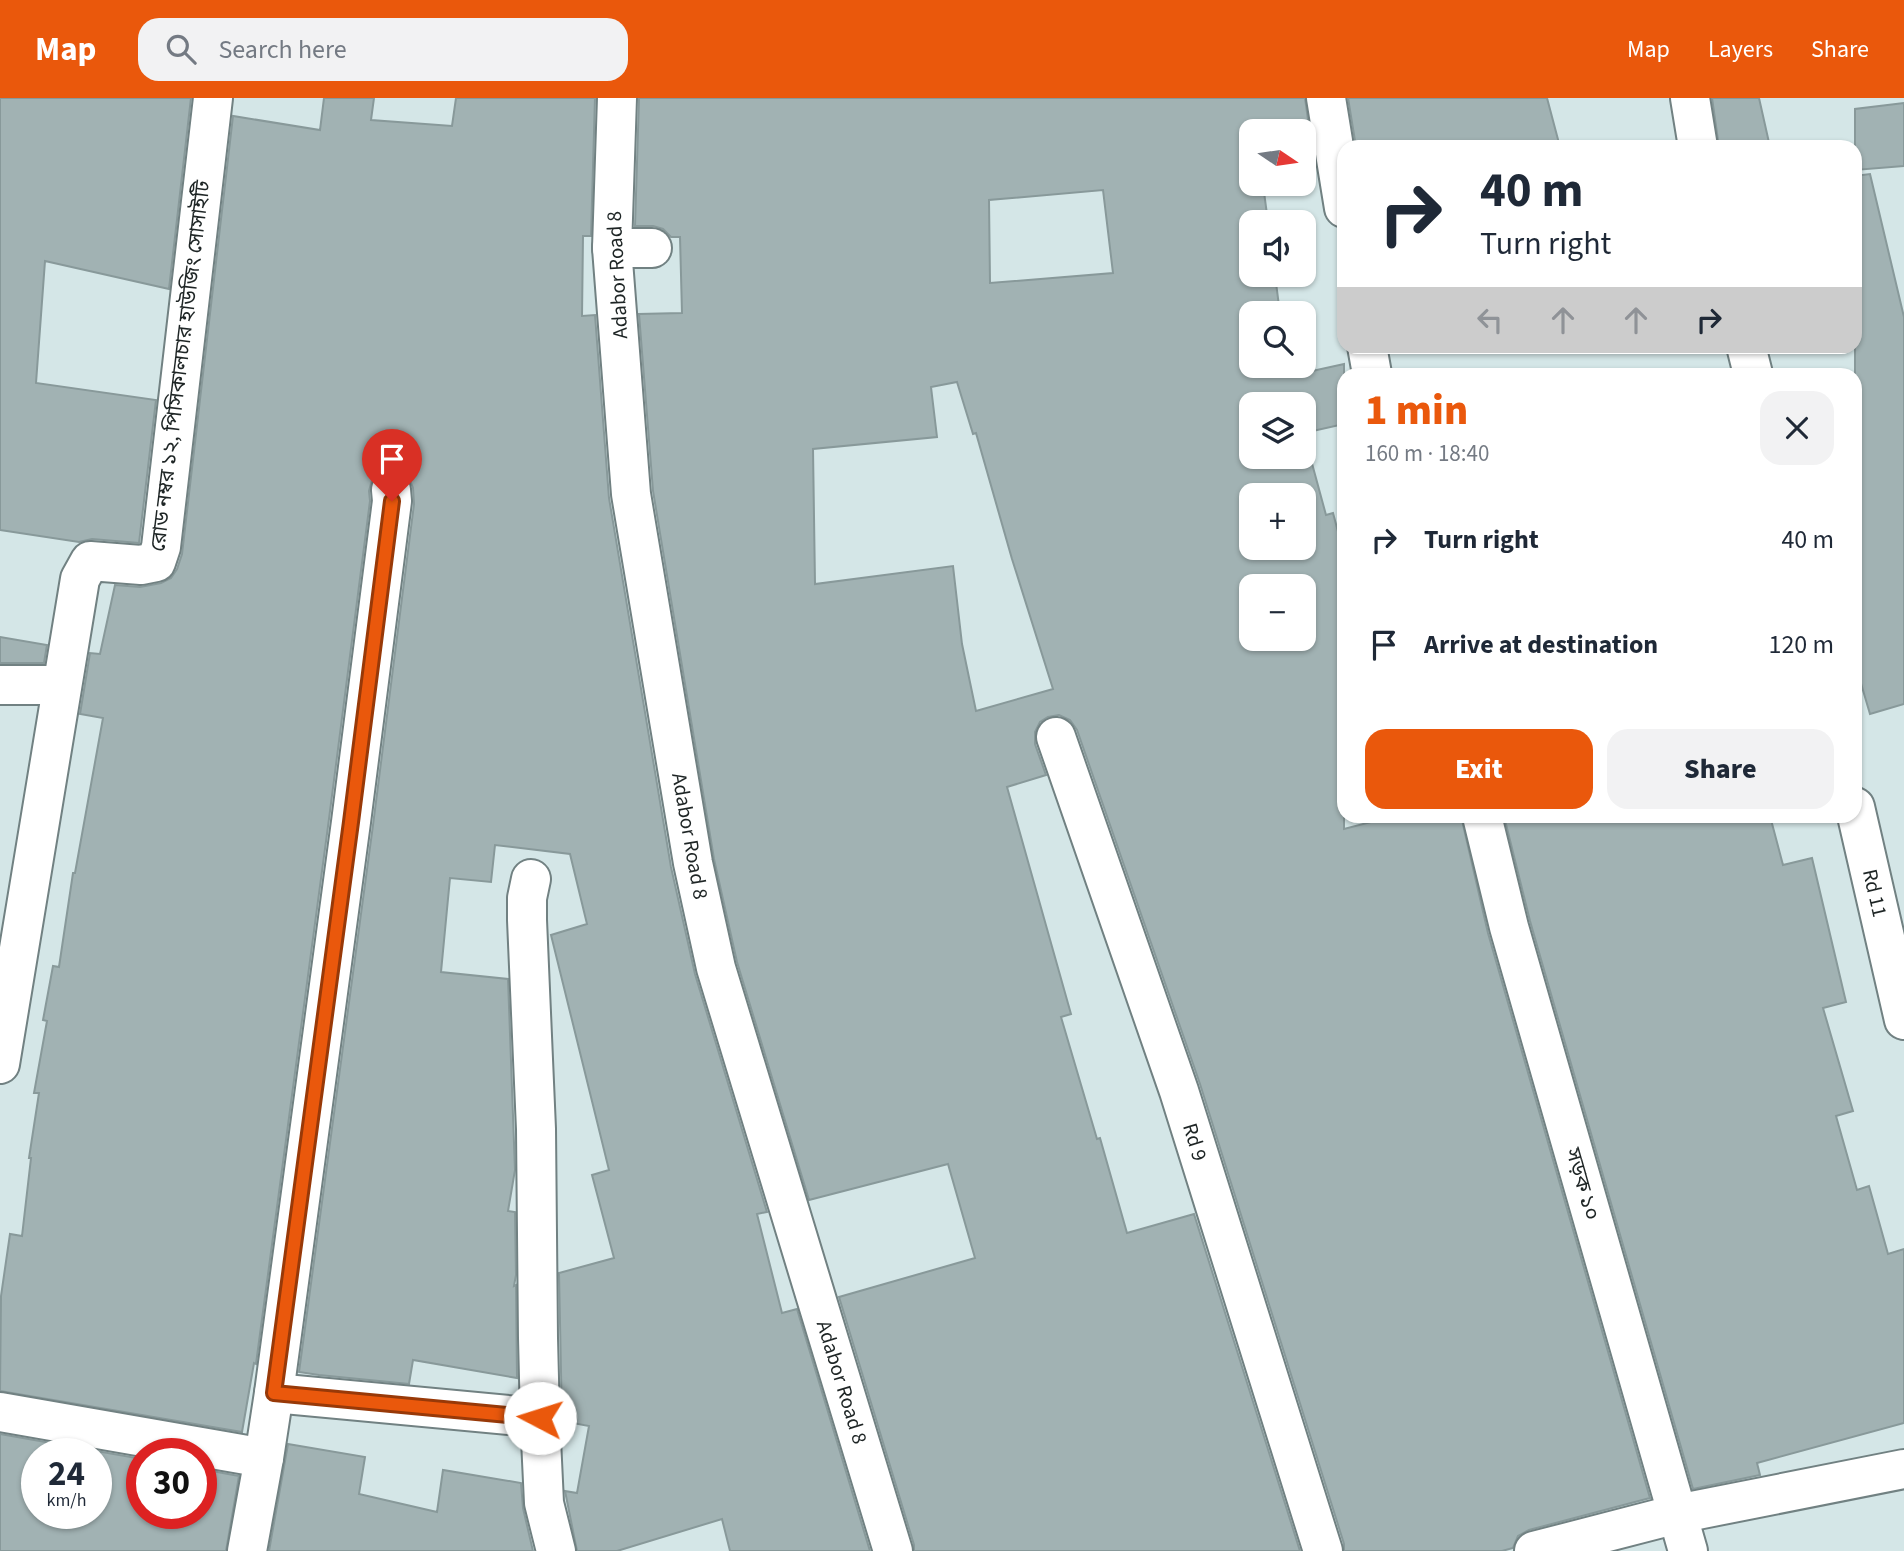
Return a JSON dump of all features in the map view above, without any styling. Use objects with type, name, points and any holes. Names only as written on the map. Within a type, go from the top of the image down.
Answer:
[{"type":"street","name":"রোড নম্বর ১২, পিসিকালচার হাউজিং সোসাইটি","points":[[0,1064],[80,579],[90,561],[141,565],[156,562],[161,547],[213,98]]},
{"type":"street","name":"Adabor Road 8","points":[[617,98],[612,248],[631,494],[696,877],[716,968],[893,1551]]},
{"type":"street","points":[[1326,98],[1337,165]]},
{"type":"street","points":[[1690,98],[1697,140]]},
{"type":"street","points":[[612,248],[652,248]]},
{"type":"street","points":[[247,1551],[274,1393],[350,836],[392,501],[391,490]]},
{"type":"street","points":[[0,685],[62,685]]},
{"type":"street","name":"Rd 9","points":[[1056,737],[1180,1091],[1324,1551]]},
{"type":"street","name":"সড়ক ১০","points":[[1484,823],[1513,941],[1688,1551]]},
{"type":"street","name":"Rd 11","points":[[1859,823],[1904,1020]]},
{"type":"street","points":[[531,879],[527,898],[527,920],[537,1129],[540,1418],[544,1503],[556,1551]]},
{"type":"street","points":[[274,1393],[540,1418]]},
{"type":"street","points":[[0,1412],[264,1458]]},
{"type":"street","points":[[1534,1551],[1677,1514],[1904,1469]]},
{"type":"building","points":[[0,98],[191,98],[169,289],[45,261],[36,383],[156,400],[139,543],[92,539],[79,542],[0,530]]},
{"type":"building","points":[[324,98],[374,98],[371,120],[452,126],[456,98],[595,98],[591,236],[583,236],[582,316],[595,315],[609,498],[671,867],[695,974],[767,1212],[757,1214],[782,1313],[797,1309],[870,1551],[730,1551],[722,1519],[617,1551],[577,1551],[565,1491],[577,1493],[589,1426],[562,1421],[559,1273],[614,1258],[592,1175],[609,1170],[551,935],[587,924],[570,854],[495,845],[491,882],[450,878],[441,972],[508,979],[515,1170],[508,1211],[515,1212],[517,1378],[413,1360],[409,1384],[299,1372],[414,504],[409,478],[400,470],[388,468],[379,472],[372,480],[369,491],[370,501],[329,819],[256,1364],[254,1363],[242,1432],[0,1391],[1,1296],[10,1234],[22,1236],[29,1158],[39,1093],[34,1093],[47,1021],[43,1020],[53,966],[59,967],[73,873],[103,718],[80,714],[90,653],[100,654],[115,585],[140,587],[161,583],[171,578],[182,554],[233,116],[320,130]]},
{"type":"building","points":[[639,98],[1305,98],[1308,119],[1239,119],[1239,196],[1265,196],[1266,210],[1239,210],[1239,287],[1277,287],[1278,301],[1239,301],[1239,378],[1316,378],[1316,370],[1344,364],[1344,368],[1337,368],[1337,426],[1316,430],[1316,392],[1239,392],[1239,469],[1314,469],[1326,515],[1333,513],[1337,528],[1337,823],[1344,823],[1344,829],[1367,823],[1463,823],[1488,933],[1650,1498],[1529,1530],[1518,1536],[1513,1548],[1502,1551],[1344,1551],[1200,1084],[1077,730],[1070,720],[1059,715],[1040,722],[1035,732],[1035,744],[1046,775],[1007,787],[1071,1014],[1061,1017],[1127,1233],[1194,1214],[1300,1551],[914,1551],[839,1297],[975,1258],[948,1164],[809,1200],[737,962],[714,859],[653,491],[639,314],[682,313],[680,237],[671,237],[663,229],[635,226]],"holes":[[[1103,190],[1113,273],[990,283],[989,200]],[[957,382],[973,434],[976,433],[1053,689],[976,711],[962,644],[953,566],[815,584],[813,449],[937,437],[931,387]]]},
{"type":"building","points":[[1348,98],[1547,98],[1558,140],[1355,140]]},
{"type":"building","points":[[1712,98],[1759,98],[1768,140],[1718,140]]},
{"type":"building","points":[[1904,103],[1904,166],[1862,169],[1862,140],[1855,140],[1855,109]]},
{"type":"building","points":[[1870,174],[1904,317],[1904,704],[1870,714],[1862,687],[1862,368],[1855,368],[1855,354],[1862,354],[1862,175]]},
{"type":"building","points":[[0,637],[47,645],[44,663],[0,663]]},
{"type":"building","points":[[1506,823],[1772,823],[1783,865],[1812,858],[1846,1002],[1823,1008],[1853,1111],[1836,1116],[1857,1190],[1869,1186],[1888,1254],[1904,1249],[1904,1423],[1757,1463],[1760,1475],[1693,1489],[1530,921]]},
{"type":"building","points":[[0,1434],[23,1438],[21,1529],[112,1529],[112,1454],[126,1456],[126,1529],[217,1529],[217,1472],[239,1476],[226,1551],[0,1551]]},
{"type":"building","points":[[288,1444],[365,1457],[359,1494],[437,1512],[443,1470],[521,1483],[523,1508],[533,1551],[269,1551]]},
{"type":"route","points":[[392,501],[274,1393],[540,1418]]}]
